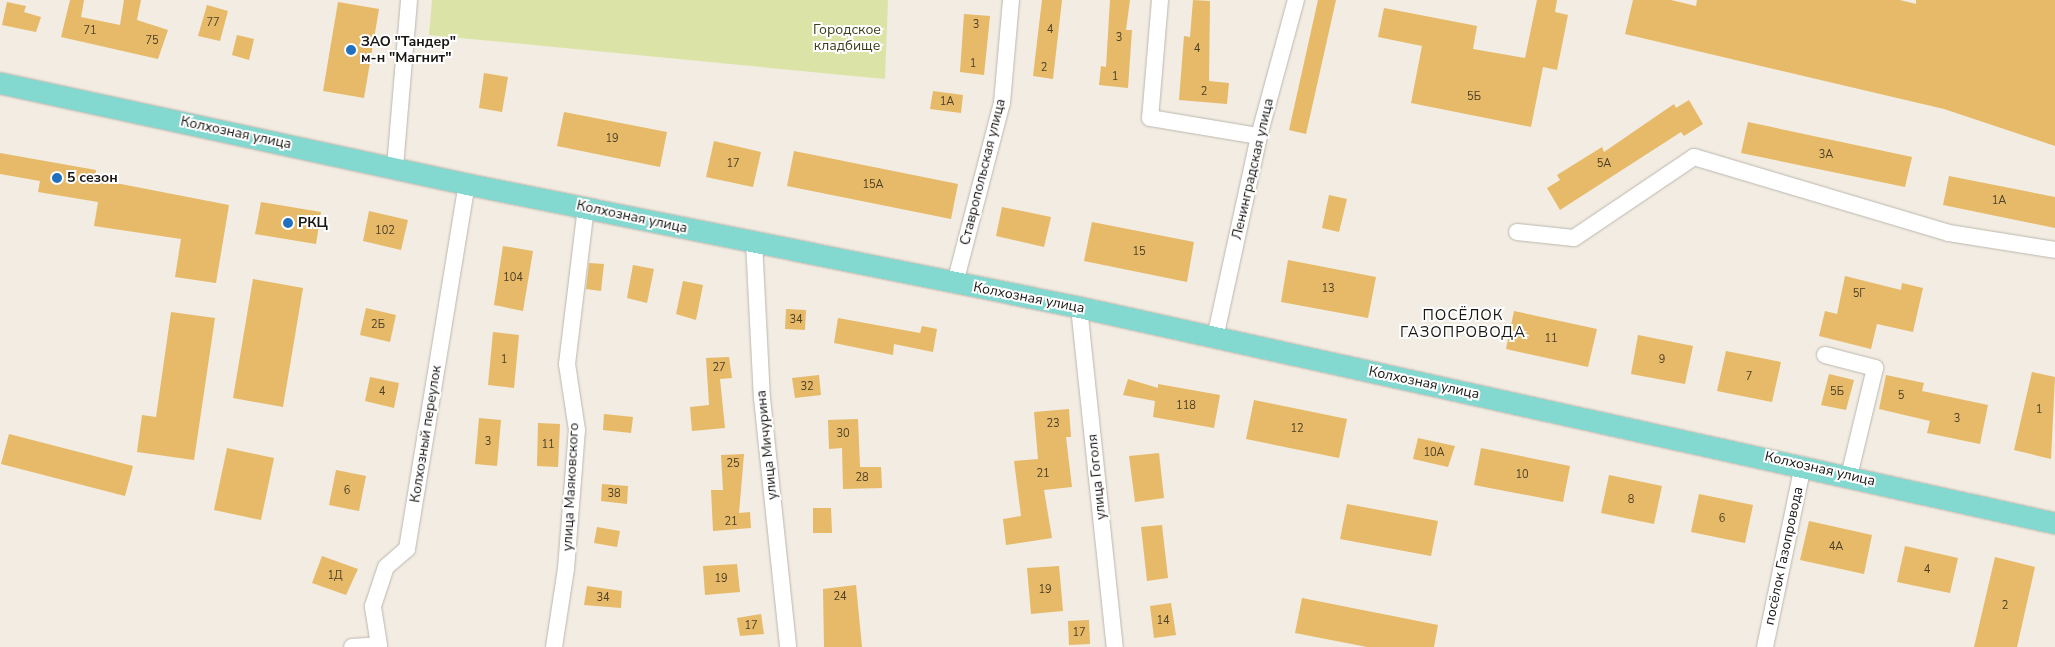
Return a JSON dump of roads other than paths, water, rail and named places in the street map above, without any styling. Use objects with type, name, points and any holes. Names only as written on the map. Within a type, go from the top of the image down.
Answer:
[{"type":"main road","name":"Колхозная улица","points":[[0,83],[467,184],[1079,308],[1803,465],[2055,523]]},
{"type":"street","points":[[395,167],[409,0]]},
{"type":"street","name":"Ставропольская улица","points":[[954,282],[1002,103],[1011,0]]},
{"type":"street","points":[[1160,0],[1150,118],[1259,136]]},
{"type":"street","name":"Ленинградская улица","points":[[1215,338],[1259,136],[1296,0]]},
{"type":"street","points":[[1517,232],[1574,238],[1694,156],[1949,233],[2055,250]]},
{"type":"street","name":"Колхозный переулок","points":[[352,647],[379,645],[373,606],[386,566],[406,549],[467,184]]},
{"type":"street","name":"улица Маяковского","points":[[554,647],[566,569],[577,430],[567,364],[586,207]]},
{"type":"street","name":"улица Мичурина","points":[[754,242],[762,398],[788,647]]},
{"type":"street","name":"улица Гоголя","points":[[1079,308],[1115,647]]},
{"type":"street","points":[[1824,355],[1875,368],[1849,476]]},
{"type":"street","name":"посёлок Газопровода","points":[[1765,647],[1803,465]]},
{"type":"place","name":"ЗАО \"Тандер\" м-н \"Магнит\"","points":[[351,50]]},
{"type":"place","name":"5 сезон","points":[[57,178]]},
{"type":"place","name":"РКЦ","points":[[288,223]]},
{"type":"district","name":"ПОСЁЛОК ГАЗОПРОВОДА","points":[[1463,324]]},
{"type":"park label","name":"Городское кладбище","points":[[847,38]]}]
